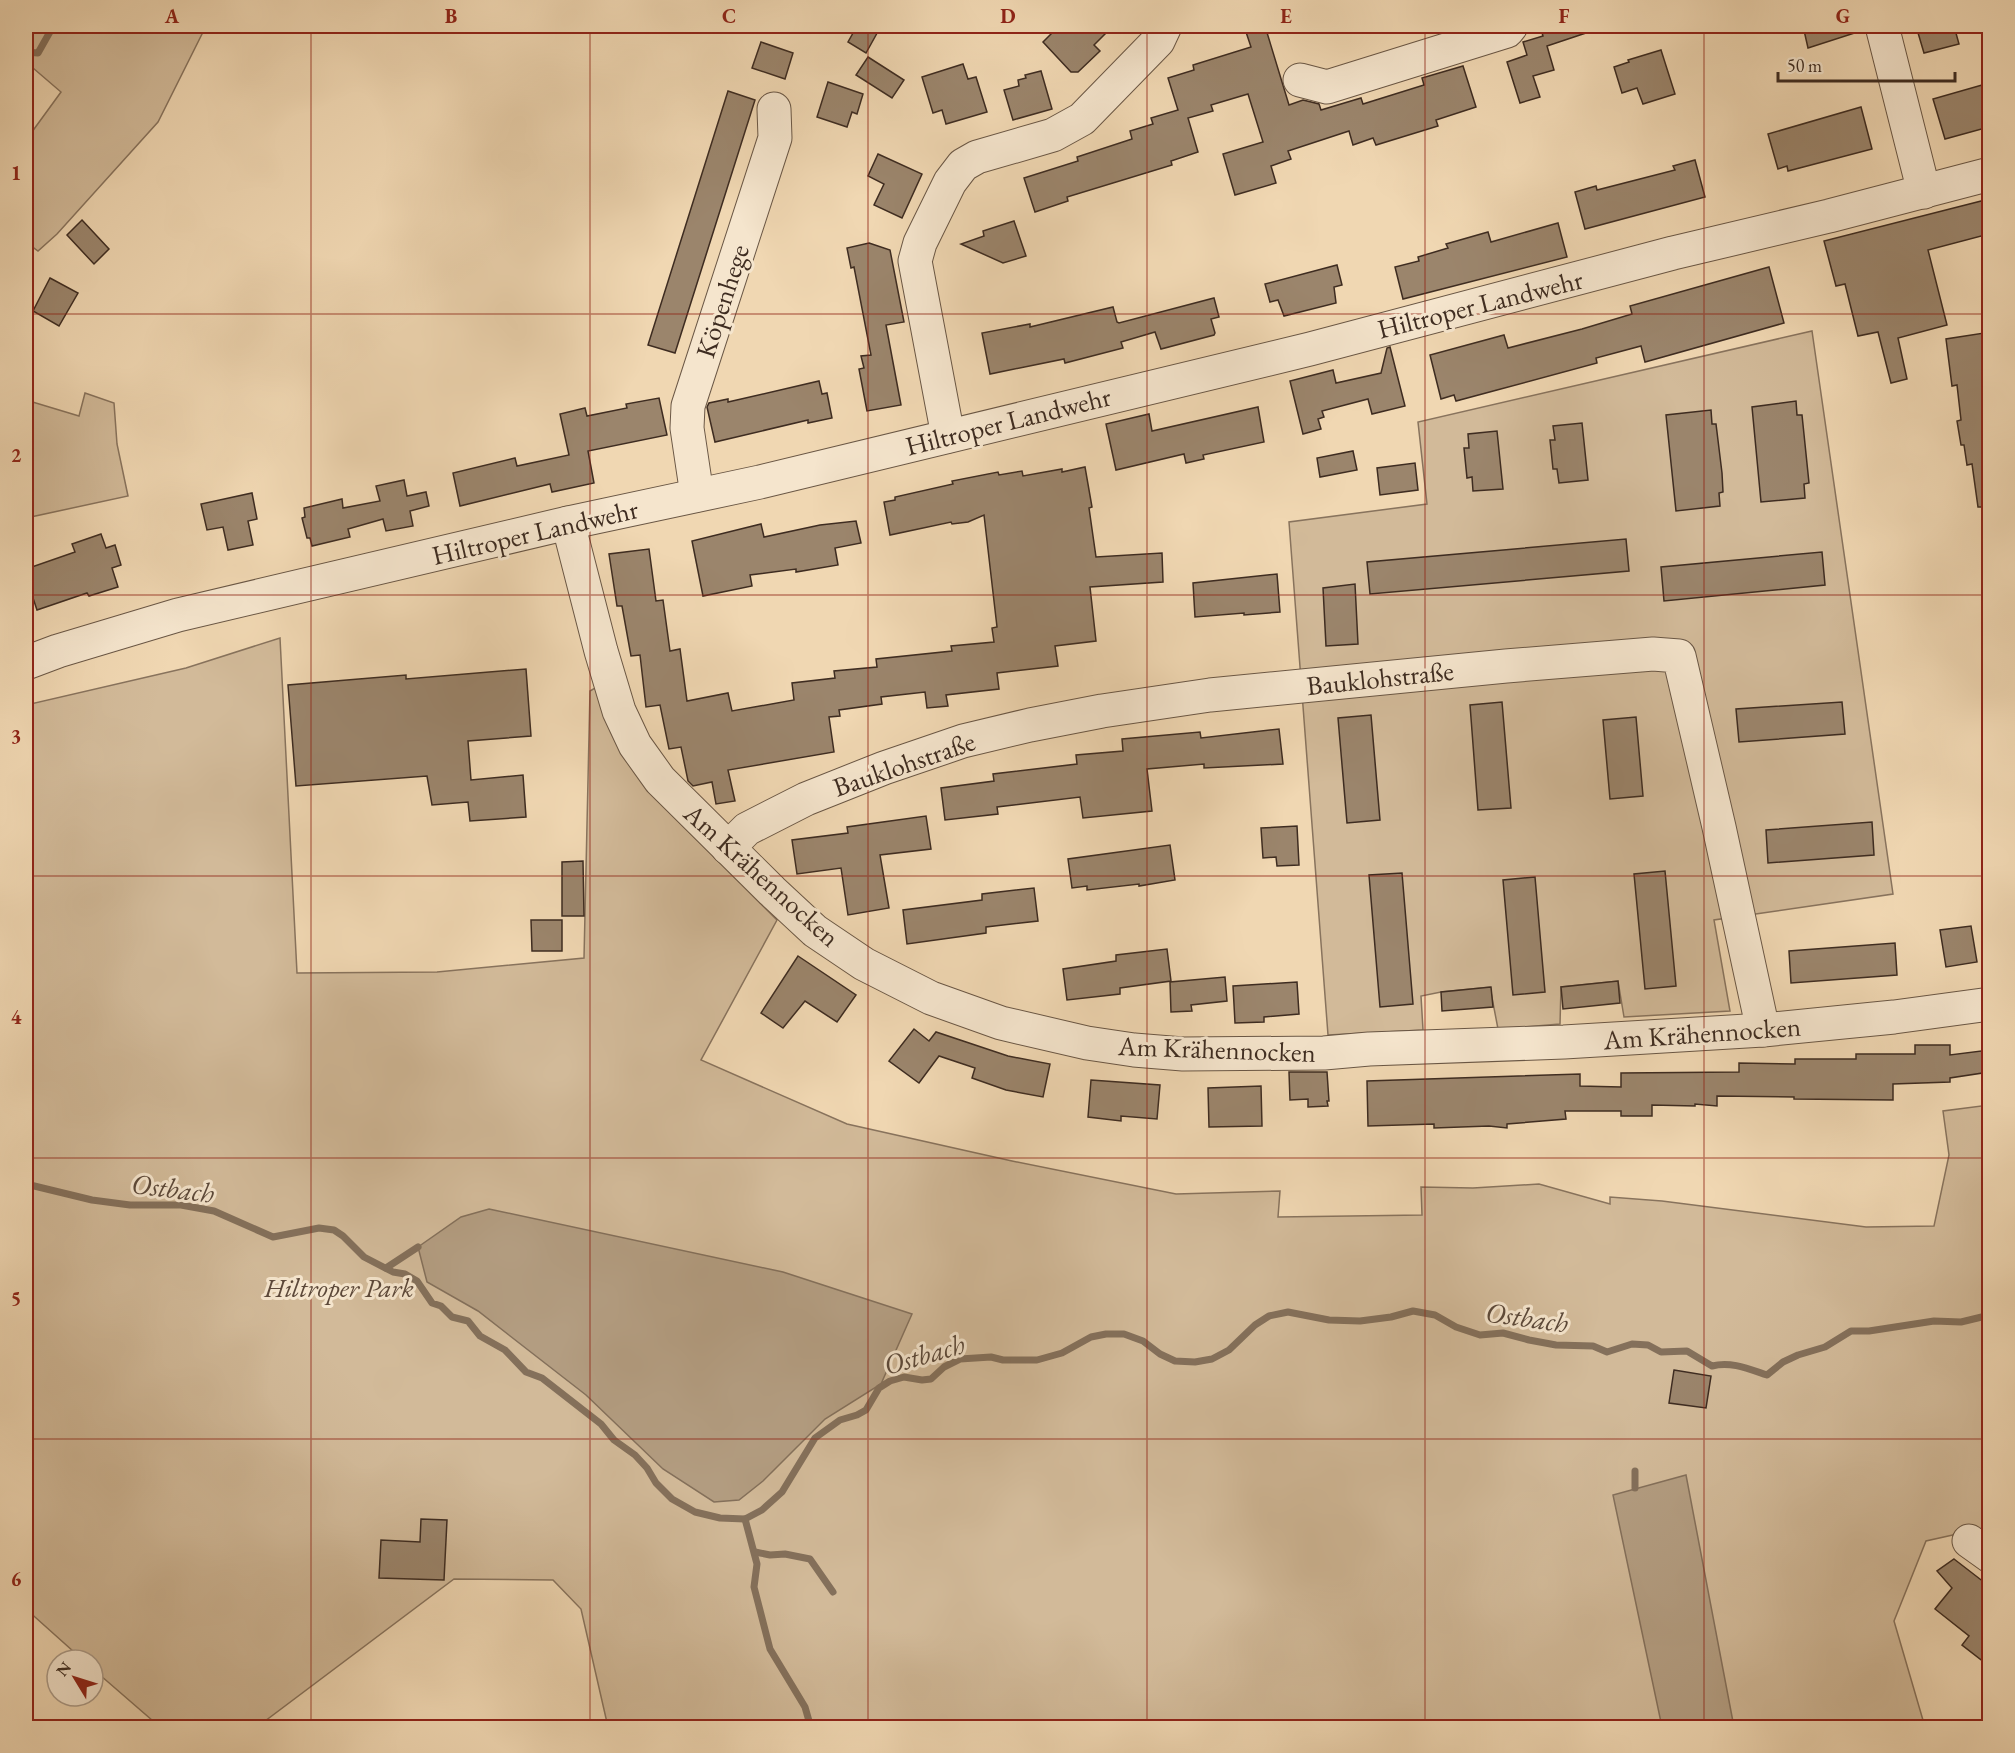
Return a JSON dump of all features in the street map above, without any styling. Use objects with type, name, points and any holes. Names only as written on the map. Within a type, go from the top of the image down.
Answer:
[{"type":"street","points":[[948,436],[915,261],[920,243],[950,182],[963,165],[977,157],[1053,135],[1082,118],[1158,41],[1165,26]]},
{"type":"street","points":[[1299,80],[1327,87],[1507,31],[1511,26]]},
{"type":"street","points":[[1882,26],[1924,192]]},
{"type":"street","name":"Köpenhege","points":[[697,495],[687,428],[688,406],[775,138],[774,109]]},
{"type":"street","name":"Hiltroper Landwehr","points":[[26,663],[58,651],[178,615],[568,524],[760,482],[1310,349],[1673,253],[1989,174]]},
{"type":"street","name":"Am Krähennocken","points":[[568,524],[619,711],[634,745],[660,780],[815,931],[864,964],[931,998],[1001,1023],[1088,1043],[1134,1050],[1183,1054],[1324,1053],[1763,1030],[1894,1017],[1989,1004]]},
{"type":"street","name":"Bauklohstraße","points":[[728,848],[747,829],[806,799],[884,768],[963,741],[1030,724],[1210,695],[1506,666],[1653,654],[1679,656],[1722,838],[1763,1030]]},
{"type":"green space","points":[[26,26],[206,26],[158,122],[57,234],[38,251],[26,242],[26,157],[33,149],[29,136],[61,92],[26,62]]},
{"type":"green space","points":[[1812,331],[1893,894],[1714,920],[1730,1011],[1624,1017],[1618,981],[1561,987],[1560,1024],[1498,1029],[1490,987],[1421,996],[1423,1030],[1328,1035],[1289,522],[1427,504],[1418,422]]},
{"type":"green space","points":[[85,393],[114,403],[117,444],[128,496],[26,518],[26,400],[79,416]]},
{"type":"green space","name":"Hiltroper Park","points":[[280,638],[297,973],[437,972],[584,958],[590,691],[595,688],[658,800],[777,920],[701,1060],[847,1124],[1012,1161],[1176,1194],[1280,1191],[1278,1217],[1422,1215],[1421,1187],[1473,1188],[1539,1184],[1610,1204],[1610,1197],[1662,1201],[1866,1227],[1934,1226],[1949,1155],[1943,1111],[1989,1105],[1989,1527],[1926,1541],[1894,1621],[1925,1727],[608,1727],[581,1609],[553,1580],[454,1579],[257,1727],[160,1727],[105,1679],[105,1648],[70,1648],[26,1609],[26,705],[186,668]]},
{"type":"shaded area","points":[[489,1209],[783,1272],[912,1314],[881,1384],[825,1419],[763,1481],[739,1500],[714,1502],[663,1469],[586,1395],[478,1311],[427,1282],[418,1247],[461,1217]]},
{"type":"shaded area","points":[[1686,1475],[1734,1727],[1662,1727],[1613,1495]]},
{"type":"building","points":[[857,26],[881,26],[866,53],[848,42]]},
{"type":"building","points":[[1059,26],[1113,26],[1094,45],[1100,51],[1078,72],[1071,72],[1043,42]]},
{"type":"building","points":[[1244,26],[1265,26],[1289,105],[1303,100],[1319,104],[1321,110],[1361,98],[1363,104],[1424,85],[1422,78],[1463,66],[1476,107],[1436,120],[1438,126],[1376,145],[1373,138],[1353,145],[1349,131],[1288,151],[1291,159],[1271,166],[1276,183],[1235,195],[1223,154],[1263,142],[1248,94],[1211,105],[1213,111],[1188,118],[1198,152],[1171,161],[1172,165],[1067,197],[1068,201],[1035,212],[1024,178],[1078,161],[1077,157],[1132,139],[1130,131],[1153,124],[1151,118],[1178,110],[1168,78],[1194,70],[1193,65],[1251,47]]},
{"type":"building","points":[[1540,26],[1597,26],[1598,29],[1547,46],[1554,70],[1533,76],[1540,97],[1520,103],[1507,62],[1527,55],[1523,42],[1543,36]]},
{"type":"building","points":[[1803,26],[1864,26],[1864,30],[1808,48]]},
{"type":"building","points":[[1916,26],[1954,26],[1959,44],[1924,53]]},
{"type":"building","points":[[761,42],[793,53],[785,79],[752,68]]},
{"type":"building","points":[[1661,50],[1675,94],[1643,104],[1637,88],[1622,93],[1614,67],[1629,62],[1628,60]]},
{"type":"building","points":[[868,57],[904,80],[892,98],[856,75]]},
{"type":"building","points":[[963,64],[968,79],[976,77],[987,112],[946,124],[942,110],[933,113],[922,77]]},
{"type":"building","points":[[1041,71],[1052,109],[1013,120],[1004,90],[1019,86],[1018,80],[1026,78],[1025,75]]},
{"type":"building","points":[[828,82],[863,94],[857,114],[852,112],[847,127],[817,117]]},
{"type":"building","points":[[1989,83],[1989,127],[1945,139],[1933,99]]},
{"type":"building","points":[[728,91],[755,100],[675,353],[648,345]]},
{"type":"building","points":[[1861,107],[1872,149],[1788,171],[1787,166],[1778,169],[1768,134]]},
{"type":"building","points":[[878,154],[922,174],[902,218],[874,205],[884,184],[868,176]]},
{"type":"building","points":[[1695,160],[1705,197],[1585,229],[1575,192],[1596,186],[1597,190],[1675,170],[1673,166]]},
{"type":"building","points":[[1989,199],[1989,234],[1928,250],[1947,325],[1898,338],[1907,379],[1891,383],[1878,332],[1858,336],[1845,284],[1836,286],[1824,241]]},
{"type":"building","points":[[82,220],[109,249],[94,264],[67,235]]},
{"type":"building","points":[[1014,221],[1026,256],[1003,263],[961,244],[984,236],[983,231]]},
{"type":"building","points":[[1558,223],[1567,257],[1403,299],[1395,267],[1419,261],[1418,257],[1448,248],[1446,244],[1488,232],[1491,242]]},
{"type":"building","points":[[869,243],[890,250],[904,322],[886,325],[901,405],[867,411],[859,369],[864,368],[861,356],[871,355],[854,267],[851,268],[847,248]]},
{"type":"building","points":[[1337,265],[1342,285],[1334,287],[1336,303],[1284,316],[1278,300],[1270,302],[1265,284]]},
{"type":"building","points":[[1769,267],[1784,323],[1645,362],[1641,346],[1596,358],[1597,363],[1456,401],[1454,395],[1441,399],[1430,355],[1504,335],[1508,348],[1582,329],[1632,314],[1630,306]]},
{"type":"building","points":[[50,278],[78,293],[59,326],[33,311]]},
{"type":"building","points":[[1214,298],[1219,317],[1211,319],[1214,335],[1161,349],[1155,332],[1121,342],[1123,348],[1065,363],[1064,359],[990,374],[982,333],[1030,324],[1030,327],[1113,307],[1119,323]]},
{"type":"building","points":[[1984,333],[1989,363],[1989,507],[1978,507],[1972,464],[1967,465],[1964,445],[1961,445],[1957,421],[1961,420],[1957,385],[1952,386],[1946,339]]},
{"type":"building","points":[[1390,347],[1405,406],[1372,414],[1368,399],[1322,411],[1324,417],[1318,419],[1321,429],[1303,434],[1290,381],[1333,370],[1336,383],[1381,373],[1387,348]]},
{"type":"building","points":[[819,381],[822,394],[827,393],[832,418],[808,423],[808,420],[715,442],[707,407],[709,403],[728,399],[728,402]]},
{"type":"building","points":[[659,398],[667,435],[588,451],[594,483],[552,492],[550,484],[460,506],[453,473],[515,458],[517,466],[569,455],[560,414],[585,408],[587,416],[627,408],[626,404]]},
{"type":"building","points":[[1796,401],[1797,415],[1802,415],[1809,483],[1804,484],[1805,498],[1761,502],[1752,407]]},
{"type":"building","points":[[1258,407],[1264,442],[1203,455],[1204,459],[1186,463],[1184,454],[1116,470],[1106,424],[1149,414],[1152,431]]},
{"type":"building","points":[[1711,410],[1712,424],[1716,424],[1722,473],[1723,492],[1719,493],[1720,506],[1676,511],[1666,415]]},
{"type":"building","points":[[1582,423],[1588,480],[1559,483],[1557,469],[1553,469],[1550,440],[1555,440],[1553,426]]},
{"type":"building","points":[[1497,431],[1503,489],[1473,491],[1472,477],[1467,478],[1464,448],[1469,448],[1468,434]]},
{"type":"building","points":[[1353,451],[1357,470],[1320,477],[1317,458]]},
{"type":"building","points":[[1415,463],[1418,490],[1380,495],[1377,468]]},
{"type":"building","points":[[1085,467],[1092,507],[1089,508],[1096,557],[1162,553],[1163,582],[1090,587],[1096,641],[1055,646],[1058,666],[997,673],[999,689],[946,695],[948,706],[927,708],[925,692],[881,697],[882,704],[839,710],[840,716],[829,717],[834,752],[728,770],[735,801],[716,804],[712,782],[693,786],[688,781],[681,747],[669,749],[660,705],[646,707],[640,655],[631,656],[622,606],[617,606],[609,554],[649,549],[656,601],[663,600],[670,651],[680,649],[687,701],[728,693],[732,711],[794,700],[792,683],[835,678],[834,671],[877,667],[876,659],[952,651],[951,646],[994,642],[992,628],[997,627],[984,515],[968,522],[952,524],[951,522],[890,535],[884,502],[895,500],[895,497],[953,484],[952,481],[998,472],[999,475],[1022,471],[1023,476]]},
{"type":"building","points":[[404,480],[407,496],[426,492],[429,506],[410,511],[413,526],[386,531],[383,519],[348,529],[350,537],[312,546],[310,538],[307,538],[302,518],[305,517],[304,508],[342,499],[343,508],[380,501],[376,486]]},
{"type":"building","points":[[252,493],[257,519],[248,521],[253,545],[228,550],[223,527],[207,530],[201,504]]},
{"type":"building","points":[[856,521],[861,543],[835,548],[838,565],[796,572],[796,569],[750,575],[752,586],[703,596],[692,541],[761,524],[764,537],[820,525]]},
{"type":"building","points":[[101,534],[106,548],[115,545],[121,565],[112,568],[118,587],[89,596],[87,593],[37,610],[26,577],[26,569],[75,552],[72,544]]},
{"type":"building","points":[[1626,539],[1629,571],[1370,594],[1367,562]]},
{"type":"building","points":[[1822,552],[1825,585],[1664,601],[1661,567]]},
{"type":"building","points":[[1277,574],[1280,612],[1195,617],[1193,583]]},
{"type":"building","points":[[1355,584],[1358,644],[1326,646],[1323,588]]},
{"type":"building","points":[[526,669],[531,736],[468,741],[471,780],[523,775],[526,817],[470,821],[468,802],[432,805],[427,776],[296,786],[288,685],[406,675],[406,679]]},
{"type":"building","points":[[1502,702],[1511,808],[1478,810],[1470,705]]},
{"type":"building","points":[[1842,702],[1845,734],[1739,742],[1736,709]]},
{"type":"building","points":[[1371,715],[1380,820],[1347,823],[1338,718]]},
{"type":"building","points":[[1636,717],[1643,796],[1610,799],[1603,720]]},
{"type":"building","points":[[1279,729],[1283,764],[1204,768],[1204,764],[1147,769],[1152,811],[1083,818],[1080,797],[997,807],[998,814],[945,820],[941,788],[994,781],[993,774],[1077,764],[1076,755],[1123,751],[1122,739],[1200,732],[1201,738]]},
{"type":"building","points":[[926,816],[931,849],[880,855],[889,908],[848,915],[841,868],[797,874],[792,840],[848,833],[847,827]]},
{"type":"building","points":[[1872,822],[1874,855],[1768,863],[1766,830]]},
{"type":"building","points":[[1297,826],[1299,865],[1277,866],[1276,857],[1263,858],[1261,828]]},
{"type":"building","points":[[1170,845],[1175,880],[1139,886],[1139,884],[1087,890],[1087,886],[1072,888],[1068,859]]},
{"type":"building","points":[[583,861],[584,916],[562,916],[562,862]]},
{"type":"building","points":[[1665,871],[1676,986],[1645,989],[1634,874]]},
{"type":"building","points":[[1402,873],[1413,1004],[1380,1007],[1369,875]]},
{"type":"building","points":[[1535,877],[1545,992],[1513,995],[1503,880]]},
{"type":"building","points":[[1034,888],[1038,921],[986,927],[986,933],[907,944],[903,910],[982,900],[982,894]]},
{"type":"building","points":[[531,920],[562,920],[562,951],[532,951]]},
{"type":"building","points":[[1971,926],[1977,962],[1946,967],[1940,930]]},
{"type":"building","points":[[1895,943],[1897,975],[1791,983],[1789,951]]},
{"type":"building","points":[[1167,949],[1171,981],[1120,988],[1120,994],[1067,1000],[1063,969],[1116,961],[1116,955]]},
{"type":"building","points":[[798,956],[856,995],[837,1022],[805,1001],[783,1028],[761,1013]]},
{"type":"building","points":[[1225,977],[1227,1001],[1191,1005],[1192,1011],[1171,1012],[1170,982]]},
{"type":"building","points":[[1618,981],[1620,1003],[1563,1009],[1561,987]]},
{"type":"building","points":[[1297,982],[1299,1014],[1264,1017],[1264,1022],[1235,1023],[1233,986]]},
{"type":"building","points":[[1491,987],[1493,1007],[1442,1011],[1441,992]]},
{"type":"building","points":[[914,1029],[929,1041],[936,1032],[1008,1056],[1050,1064],[1043,1097],[1006,1090],[972,1078],[975,1068],[939,1056],[919,1083],[889,1061]]},
{"type":"building","points":[[1915,1045],[1950,1045],[1950,1055],[1989,1050],[1989,1072],[1950,1078],[1950,1082],[1893,1084],[1893,1100],[1717,1096],[1717,1106],[1652,1105],[1652,1116],[1621,1116],[1621,1111],[1565,1111],[1566,1119],[1507,1124],[1507,1128],[1489,1126],[1434,1128],[1434,1124],[1368,1126],[1367,1081],[1580,1074],[1580,1086],[1621,1087],[1621,1073],[1739,1072],[1739,1063],[1795,1064],[1795,1059],[1856,1059],[1856,1054],[1915,1054]]},
{"type":"building","points":[[1289,1072],[1327,1072],[1328,1106],[1308,1107],[1308,1099],[1290,1100]]},
{"type":"building","points":[[1091,1080],[1160,1085],[1157,1119],[1121,1116],[1121,1121],[1088,1117]]},
{"type":"building","points":[[1261,1086],[1262,1126],[1209,1127],[1208,1088]]},
{"type":"building","points":[[1674,1370],[1711,1376],[1706,1408],[1669,1403]]},
{"type":"building","points":[[421,1519],[447,1520],[444,1580],[379,1578],[381,1540],[420,1542]]},
{"type":"building","points":[[1954,1559],[1989,1586],[1989,1666],[1962,1645],[1969,1636],[1935,1609],[1952,1588],[1937,1571]]},
{"type":"waterway","points":[[26,52],[38,53],[51,30],[56,26]]},
{"type":"waterway","name":"Ostbach","points":[[26,1184],[92,1200],[130,1205],[181,1205],[214,1211],[273,1237],[319,1228],[334,1230],[364,1257],[417,1281],[432,1303],[441,1306],[452,1317],[468,1321],[480,1336],[505,1350],[526,1372],[542,1378],[601,1424],[614,1440],[635,1455],[647,1468],[656,1483],[672,1499],[695,1512],[720,1518],[745,1519],[762,1510],[782,1492],[815,1438],[840,1420],[866,1410],[879,1388],[890,1381],[904,1377],[931,1379],[944,1367],[960,1359],[991,1357],[1003,1360],[1037,1360],[1062,1353],[1091,1337],[1106,1334],[1124,1334],[1143,1341],[1160,1354],[1175,1361],[1195,1362],[1212,1359],[1229,1350],[1255,1325],[1269,1316],[1288,1312],[1329,1320],[1360,1321],[1391,1317],[1413,1311],[1435,1315],[1456,1327],[1480,1335],[1503,1333],[1556,1345],[1593,1346],[1607,1352],[1632,1344],[1648,1345],[1661,1352],[1687,1351],[1712,1366],[1733,1365],[1767,1375],[1783,1362],[1825,1347],[1851,1331],[1869,1331],[1934,1321],[1961,1322],[1990,1315]]},
{"type":"waterway","points":[[386,1268],[418,1247]]},
{"type":"waterway","points":[[1635,1471],[1635,1488]]},
{"type":"waterway","points":[[745,1519],[757,1564],[754,1587],[770,1649],[805,1707],[811,1728]]},
{"type":"waterway","points":[[755,1552],[770,1555],[785,1554],[810,1559],[833,1592]]}]
